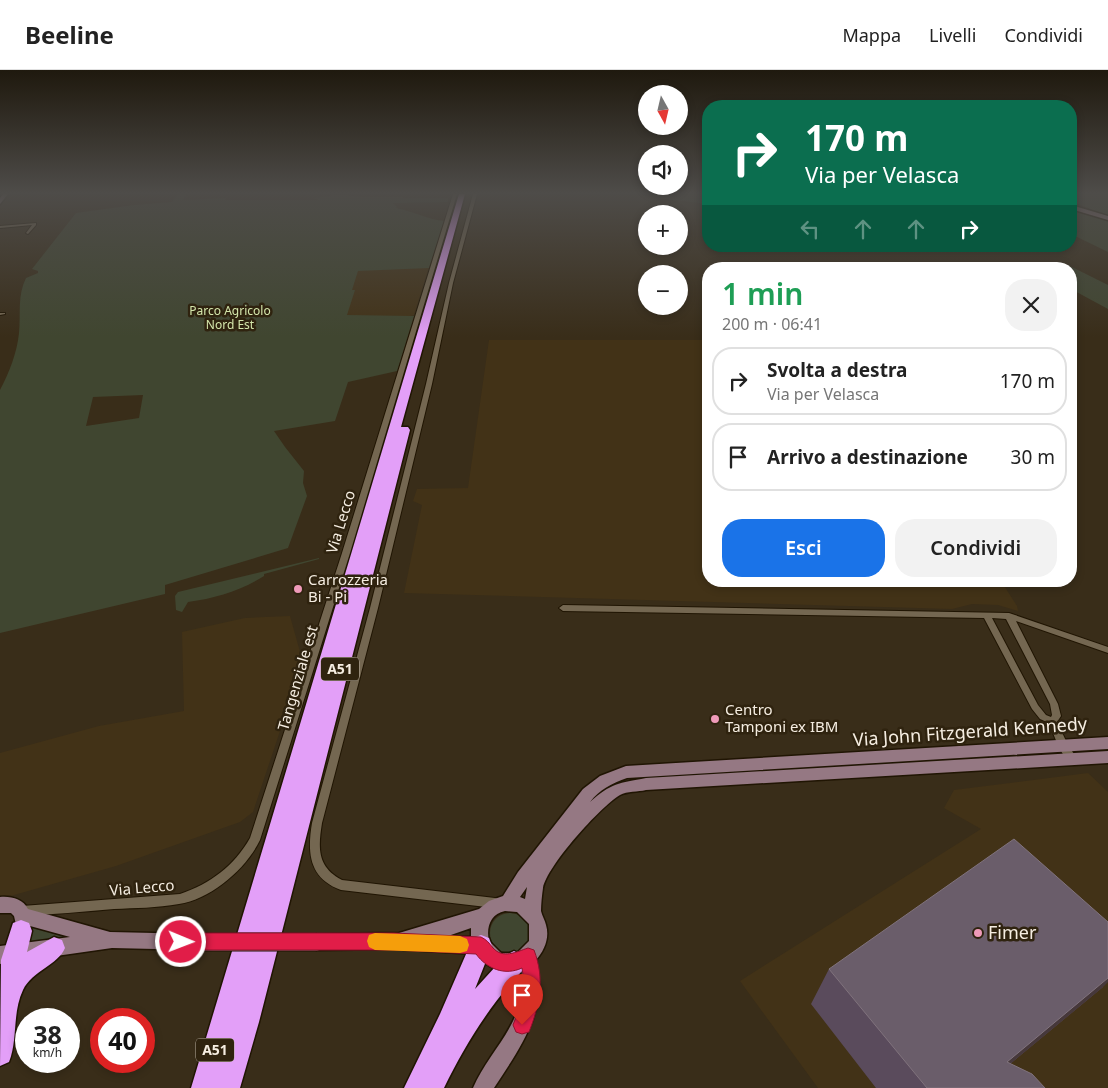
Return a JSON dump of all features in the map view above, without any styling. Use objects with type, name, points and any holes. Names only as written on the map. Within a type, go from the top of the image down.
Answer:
[{"type":"highway","name":"Tangenziale est","points":[[204,1088],[448,242]]},
{"type":"highway","name":"A51","points":[[227,1088],[455,242]]},
{"type":"highway","points":[[11,987],[5,954],[22,919]]},
{"type":"highway","points":[[417,1088],[449,1023],[481,946]]},
{"type":"highway","points":[[0,1053],[1,1023],[11,987],[18,974],[31,961],[54,948]]},
{"type":"highway","points":[[430,1088],[473,1010],[485,993],[521,960]]},
{"type":"highway","points":[[195,1088],[212,1030],[226,1013]]},
{"type":"street","name":"Via Lecco","points":[[22,919],[180,899],[201,891],[227,875],[237,867],[250,850],[255,840],[346,553],[441,242]]},
{"type":"street","points":[[461,242],[422,412],[374,608],[317,823],[313,847],[316,861],[321,869],[327,877],[341,885],[522,905],[533,913],[537,919],[540,932],[537,945],[521,960],[500,962],[494,960],[488,956],[481,946],[479,933],[486,915]]},
{"type":"street","points":[[562,608],[1009,616],[1108,650]]},
{"type":"street","points":[[987,616],[1034,707],[1043,717],[1052,721],[1072,759]]},
{"type":"street","points":[[1009,616],[1054,704],[1057,716],[1052,721]]},
{"type":"street","name":"Via John Fitzgerald Kennedy","points":[[504,904],[588,794],[605,780],[615,775],[654,769],[787,763],[1108,743]]},
{"type":"street","name":"Via John Fitzgerald Kennedy","points":[[533,913],[536,884],[544,868],[594,808],[617,789],[646,784],[1108,757]]},
{"type":"street","points":[[394,941],[454,926],[486,915],[504,904]]},
{"type":"street","points":[[0,905],[11,905],[22,919],[112,940]]},
{"type":"street","points":[[5,954],[112,940],[199,942],[394,941],[481,946]]},
{"type":"street","points":[[483,1088],[528,1012],[533,983],[532,970],[521,960]]},
{"type":"shaded area","points":[[434,251],[414,315],[404,319],[344,316],[354,256]]},
{"type":"shaded area","points":[[489,340],[702,340],[702,587],[1005,587],[1017,606],[1018,611],[998,605],[972,604],[952,609],[404,593],[422,505],[413,501],[417,489],[468,488]]},
{"type":"shaded area","points":[[290,616],[302,659],[253,812],[240,822],[116,866],[0,899],[0,753],[99,726],[184,711],[182,632],[245,618]]},
{"type":"shaded area","points":[[1088,773],[1108,792],[1108,1088],[818,1088],[740,981],[981,829],[944,808],[954,790]]},
{"type":"green space","name":"Parco Agricolo Nord Est","points":[[54,242],[437,242],[429,268],[358,271],[352,290],[355,290],[347,315],[414,316],[397,371],[348,382],[335,421],[274,431],[304,471],[303,483],[307,496],[288,548],[165,585],[165,594],[0,633],[0,390],[16,348],[19,333],[20,298],[23,285],[26,278],[38,273],[38,271],[32,269]],"holes":[[[143,395],[139,418],[86,426],[93,397]]]},
{"type":"green space","points":[[1086,242],[1108,242],[1108,252]]},
{"type":"green space","points":[[1077,270],[1108,285],[1108,309],[1077,292]]},
{"type":"green space","points":[[319,558],[264,574],[264,576],[246,586],[228,593],[188,602],[182,612],[176,610],[175,596],[178,592]]},
{"type":"green space","points":[[506,913],[514,913],[521,916],[527,922],[530,933],[527,944],[521,950],[514,953],[506,953],[499,950],[493,944],[490,937],[490,929],[493,922],[499,916]]},
{"type":"green space","points":[[32,926],[57,935],[82,939],[28,945]]},
{"type":"building","name":"Fimer","points":[[1014,839],[1108,922],[1108,978],[1007,1062],[1032,1074],[1045,1088],[927,1088],[829,969]]},
{"type":"slow traffic","points":[[375,941],[460,945]]},
{"type":"place","name":"Carrozzeria Bi - Pi","points":[[298,589]]},
{"type":"place","name":"Centro Tamponi ex IBM","points":[[715,719]]},
{"type":"place","name":"Fimer","points":[[978,933]]},
{"type":"route","points":[[181,942],[394,941],[481,946],[488,956],[494,960],[507,963],[514,963],[528,956],[533,983],[528,1012],[522,1025]]}]
